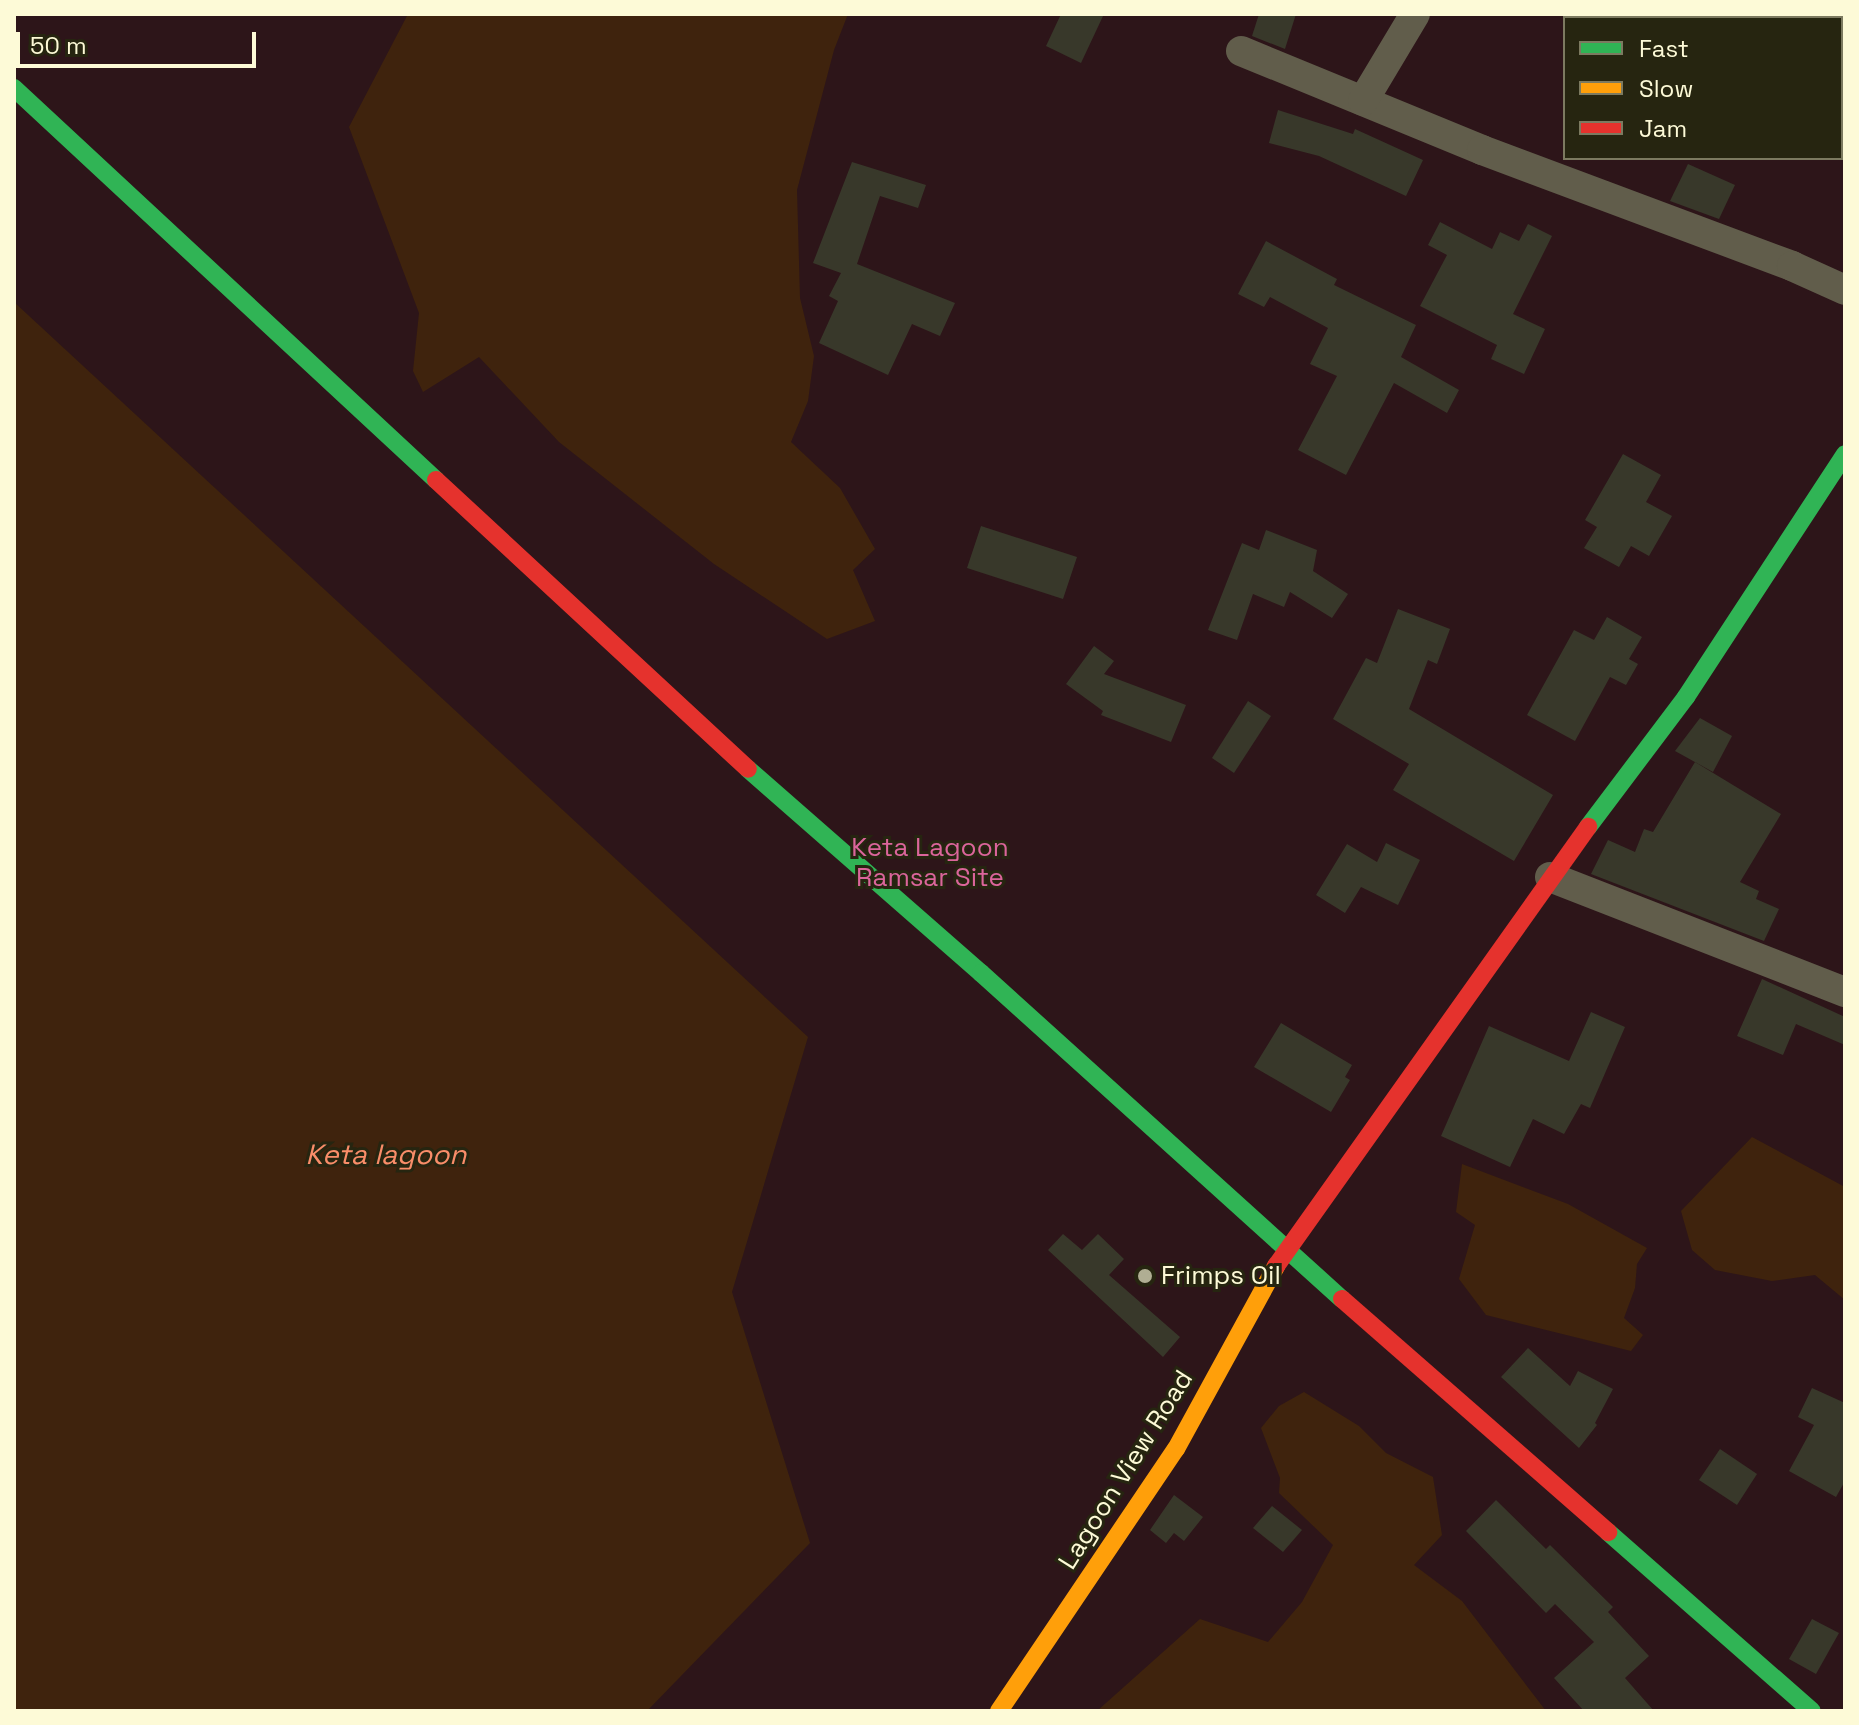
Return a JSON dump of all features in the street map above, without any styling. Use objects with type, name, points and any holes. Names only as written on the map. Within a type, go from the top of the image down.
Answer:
[{"type":"main road","points":[[14,88],[777,796],[981,973],[1285,1249],[1812,1711]]},
{"type":"main road","name":"Lagoon View Road","points":[[999,1711],[1176,1449],[1285,1249],[1550,877],[1686,697],[1845,454]]},
{"type":"street","points":[[1363,101],[1415,14]]},
{"type":"street","points":[[1241,51],[1482,150],[1792,266],[1845,290]]},
{"type":"street","points":[[1550,877],[1845,992]]},
{"type":"green space","name":"Keta Lagoon Ramsar Site","points":[[14,14],[1845,14],[1845,1711],[14,1711]]},
{"type":"water","points":[[408,14],[848,14],[834,50],[797,190],[800,298],[814,356],[808,401],[791,442],[840,488],[875,549],[853,570],[875,621],[827,639],[714,564],[559,442],[479,357],[423,392],[413,371],[419,313],[349,127]]},
{"type":"water","name":"Keta lagoon","points":[[14,302],[808,1037],[732,1292],[810,1543],[647,1711],[14,1711]]},
{"type":"water","points":[[1752,1137],[1845,1187],[1845,1300],[1815,1275],[1772,1281],[1715,1270],[1692,1250],[1681,1211]]},
{"type":"water","points":[[1462,1164],[1568,1204],[1647,1248],[1637,1264],[1635,1288],[1624,1318],[1643,1335],[1631,1351],[1486,1315],[1459,1279],[1475,1225],[1456,1212]]},
{"type":"water","points":[[1304,1392],[1359,1426],[1386,1453],[1433,1477],[1442,1535],[1414,1565],[1462,1601],[1546,1711],[1097,1711],[1200,1619],[1268,1642],[1302,1602],[1333,1545],[1279,1493],[1280,1478],[1261,1428],[1279,1406]]},
{"type":"building","points":[[1061,14],[1104,14],[1081,63],[1046,46]]},
{"type":"building","points":[[1259,14],[1296,14],[1285,49],[1252,36]]},
{"type":"building","points":[[1278,110],[1353,134],[1355,129],[1423,160],[1406,196],[1319,156],[1269,143]]},
{"type":"building","points":[[852,162],[926,185],[918,208],[880,196],[857,264],[955,303],[940,336],[912,324],[888,375],[819,343],[838,301],[829,296],[841,273],[813,263]]},
{"type":"building","points":[[1688,164],[1735,185],[1719,219],[1670,201]]},
{"type":"building","points":[[1440,222],[1492,249],[1500,232],[1519,241],[1528,224],[1552,236],[1513,314],[1545,329],[1524,374],[1491,359],[1497,345],[1420,306],[1447,255],[1428,245]]},
{"type":"building","points":[[1266,241],[1337,279],[1334,285],[1416,325],[1401,357],[1459,390],[1447,413],[1394,383],[1346,475],[1298,450],[1337,376],[1310,364],[1328,328],[1270,297],[1264,307],[1238,294]]},
{"type":"building","points":[[1623,454],[1661,475],[1646,502],[1672,516],[1649,556],[1631,546],[1619,567],[1584,548],[1597,527],[1585,520]]},
{"type":"building","points":[[981,526],[1077,557],[1063,599],[967,568]]},
{"type":"building","points":[[1266,530],[1317,550],[1313,571],[1348,594],[1332,618],[1290,592],[1284,607],[1253,594],[1237,640],[1208,630],[1242,543],[1259,550]]},
{"type":"building","points":[[1398,609],[1450,629],[1437,664],[1428,660],[1409,709],[1553,795],[1514,861],[1393,790],[1409,764],[1333,719],[1366,658],[1377,663]]},
{"type":"building","points":[[1607,617],[1642,637],[1629,659],[1638,664],[1626,685],[1610,677],[1575,741],[1527,715],[1574,630],[1594,640]]},
{"type":"building","points":[[1094,646],[1114,661],[1104,674],[1186,705],[1171,742],[1101,715],[1103,711],[1066,684]]},
{"type":"building","points":[[1248,701],[1271,716],[1234,773],[1212,758]]},
{"type":"building","points":[[1700,718],[1732,736],[1713,772],[1675,751]]},
{"type":"building","points":[[1695,762],[1781,814],[1740,882],[1759,891],[1756,899],[1779,909],[1764,941],[1591,874],[1608,840],[1635,852],[1644,829],[1653,832]]},
{"type":"building","points":[[1386,843],[1420,860],[1398,905],[1361,887],[1345,913],[1316,895],[1347,844],[1377,862]]},
{"type":"building","points":[[1762,979],[1845,1017],[1845,1045],[1796,1024],[1783,1055],[1737,1036]]},
{"type":"building","points":[[1591,1012],[1625,1027],[1590,1108],[1581,1104],[1564,1134],[1533,1119],[1510,1167],[1441,1136],[1489,1026],[1569,1061]]},
{"type":"building","points":[[1281,1023],[1352,1065],[1345,1077],[1350,1080],[1331,1112],[1254,1067]]},
{"type":"building","points":[[1063,1234],[1082,1250],[1098,1234],[1124,1259],[1109,1275],[1180,1337],[1163,1357],[1048,1250]]},
{"type":"building","points":[[1528,1348],[1570,1386],[1578,1371],[1613,1389],[1595,1423],[1597,1425],[1579,1448],[1501,1377]]},
{"type":"building","points":[[1812,1388],[1845,1403],[1845,1481],[1836,1497],[1789,1471],[1814,1425],[1798,1417]]},
{"type":"building","points":[[1720,1449],[1757,1474],[1737,1505],[1699,1480]]},
{"type":"building","points":[[1174,1495],[1203,1517],[1184,1541],[1174,1533],[1166,1543],[1150,1530]]},
{"type":"building","points":[[1496,1500],[1546,1549],[1550,1545],[1613,1607],[1608,1612],[1649,1656],[1625,1678],[1654,1711],[1584,1711],[1554,1678],[1594,1642],[1555,1604],[1546,1613],[1466,1531]]},
{"type":"building","points":[[1272,1506],[1302,1530],[1283,1552],[1253,1528]]},
{"type":"building","points":[[1812,1619],[1839,1633],[1816,1674],[1789,1659]]},
{"type":"traffic: fast","points":[[14,88],[436,480]]},
{"type":"traffic: fast","points":[[1588,827],[1686,697],[1845,454]]},
{"type":"traffic: fast","points":[[748,769],[981,973],[1342,1299]]},
{"type":"traffic: fast","points":[[1608,1532],[1812,1711]]},
{"type":"traffic: slow","points":[[999,1711],[1176,1449],[1276,1266]]},
{"type":"traffic: jam","points":[[436,480],[748,769]]},
{"type":"traffic: jam","points":[[1276,1266],[1588,827]]},
{"type":"traffic: jam","points":[[1342,1299],[1608,1532]]},
{"type":"place","name":"Frimps Oil","points":[[1145,1276]]}]
